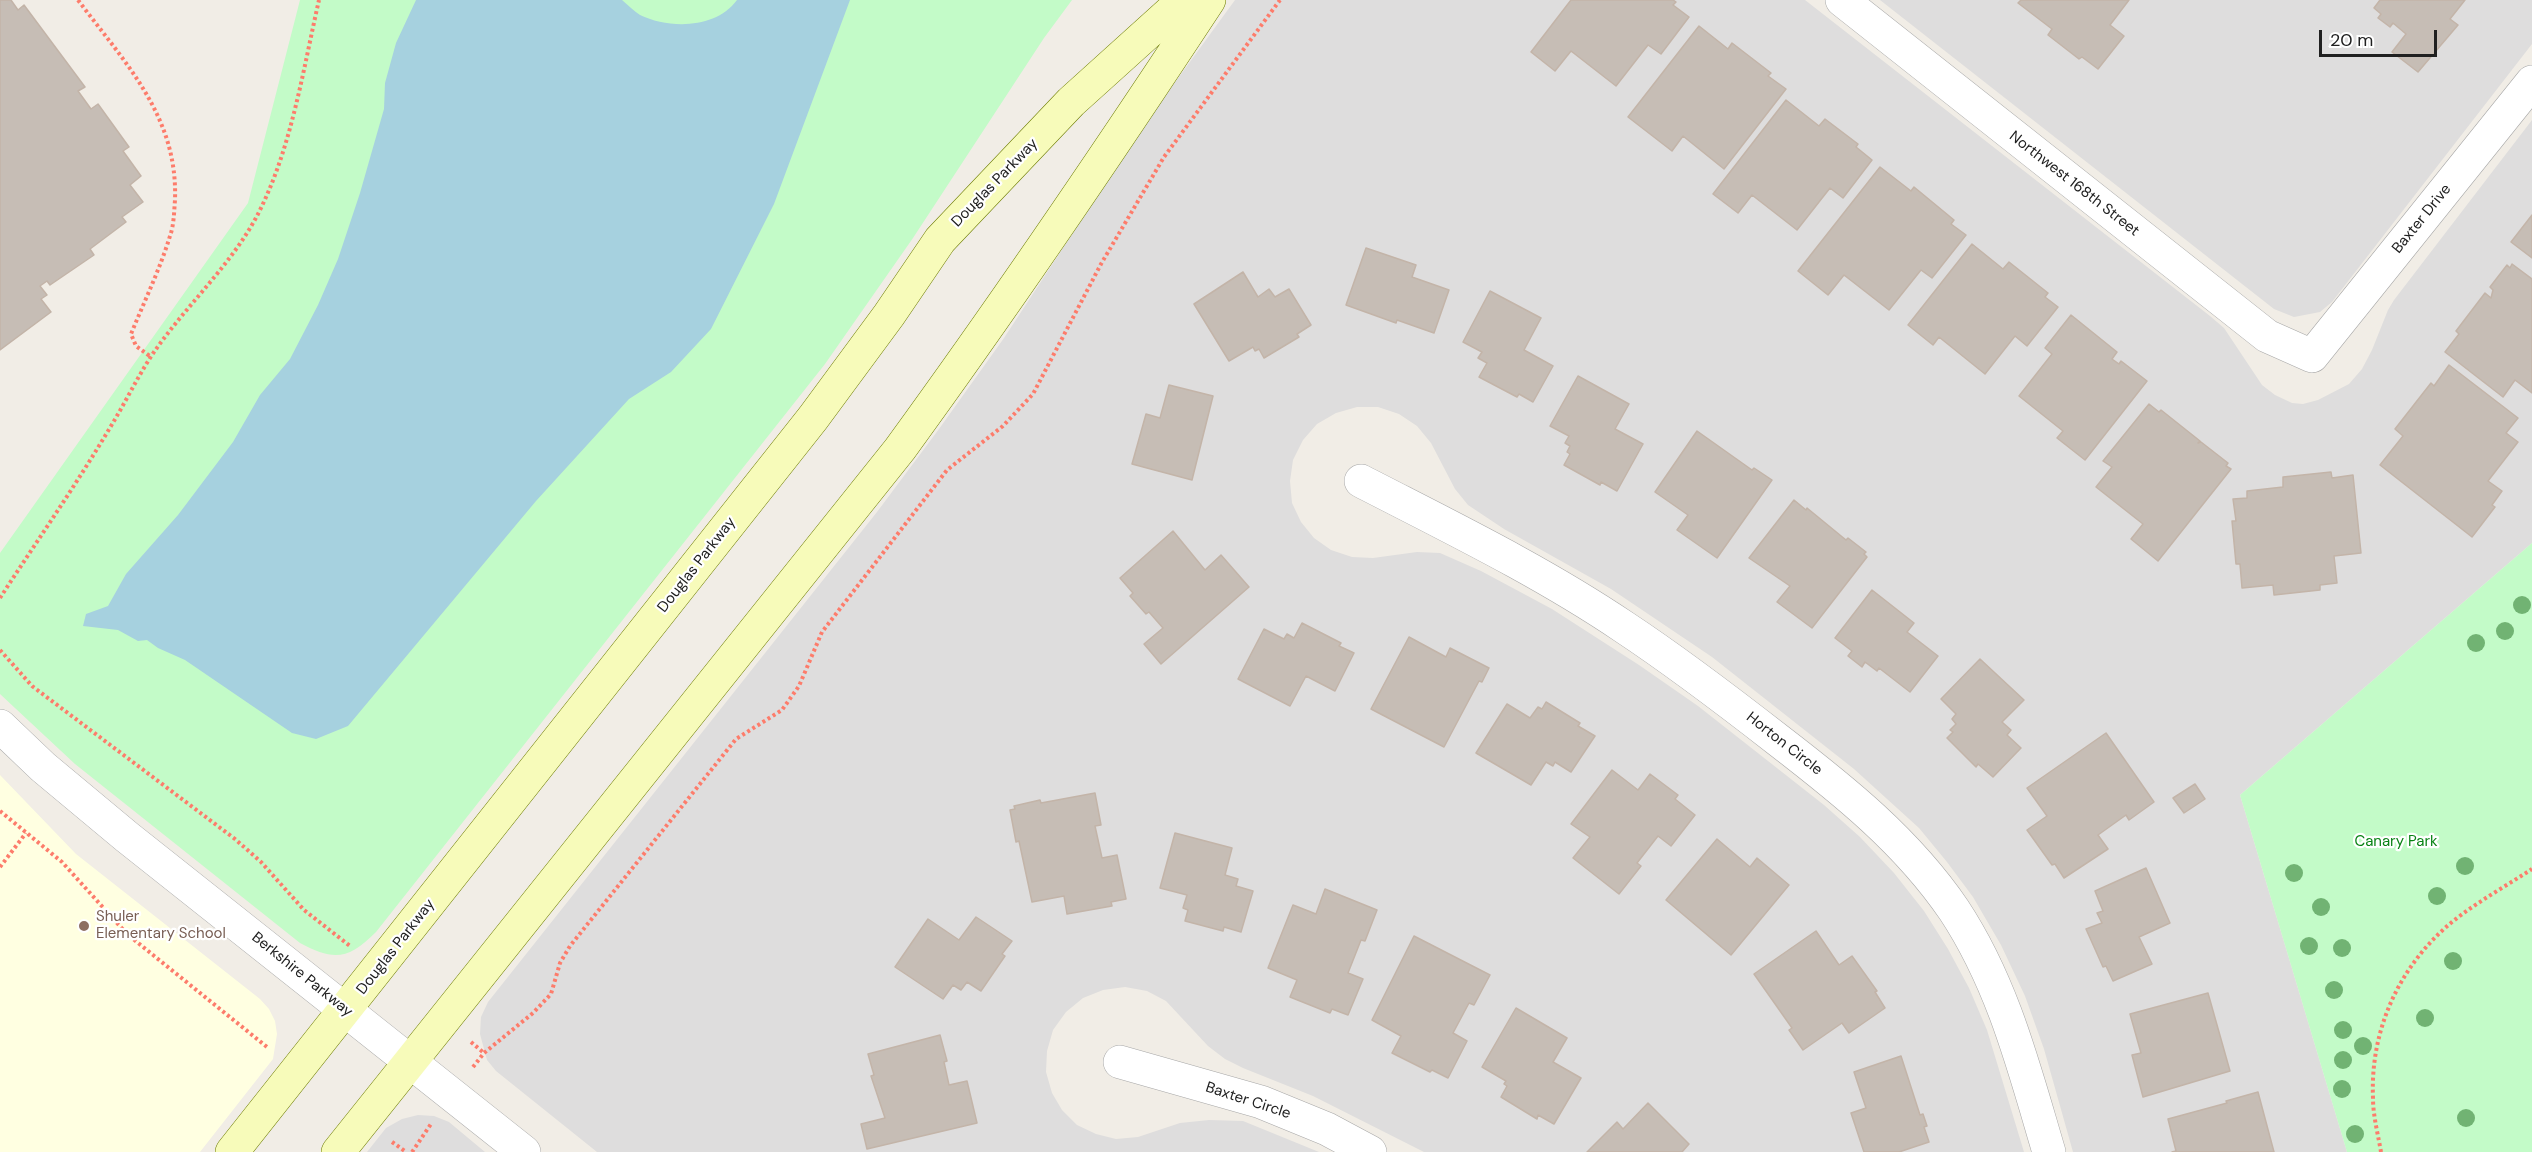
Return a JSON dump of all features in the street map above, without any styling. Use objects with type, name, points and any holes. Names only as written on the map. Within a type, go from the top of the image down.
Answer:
[{"type":"main road","name":"Douglas Parkway","points":[[232,1152],[813,418],[890,315],[940,240],[1071,102],[1184,0]]},
{"type":"main road","points":[[338,1152],[900,449],[1091,180],[1209,0]]},
{"type":"street","name":"Northwest 168th Street","points":[[1842,0],[2267,336],[2312,356]]},
{"type":"street","name":"Baxter Drive","points":[[2312,356],[2532,82]]},
{"type":"street","name":"Horton Circle","points":[[1361,481],[1544,578],[1623,626],[1701,680],[1849,795],[1905,849],[1954,910],[1991,979],[2010,1022],[2049,1152]]},
{"type":"street","name":"Berkshire Parkway","points":[[0,726],[43,767],[127,837],[524,1152]]},
{"type":"street","name":"Baxter Circle","points":[[1120,1062],[1261,1102],[1327,1130],[1370,1152]]},
{"type":"path","points":[[78,0],[143,88],[159,115],[170,150],[175,187],[171,236],[131,334],[136,346],[151,357]]},
{"type":"path","points":[[0,598],[111,427],[151,357],[187,307],[231,254],[259,212],[286,145],[319,0]]},
{"type":"path","points":[[484,1053],[533,1013],[550,994],[560,963],[570,946],[736,739],[782,710],[799,686],[822,632],[903,524],[947,470],[1004,426],[1033,393],[1101,264],[1164,157],[1280,0]]},
{"type":"path","points":[[0,650],[42,693],[235,839],[261,862],[304,910],[354,950]]},
{"type":"path","points":[[0,812],[62,862],[127,934],[254,1037],[298,1069]]},
{"type":"path","points":[[0,867],[26,833]]},
{"type":"path","points":[[2381,1152],[2373,1099],[2373,1070],[2378,1040],[2398,986],[2432,939],[2454,920],[2532,868]]},
{"type":"path","points":[[412,1152],[436,1116]]},
{"type":"path","points":[[363,1121],[406,1152]]},
{"type":"shaded area","points":[[1235,0],[1805,0],[2210,316],[2224,328],[2262,385],[2275,395],[2292,403],[2303,404],[2318,400],[2349,384],[2362,369],[2394,300],[2532,120],[2532,543],[2240,795],[2347,1152],[2073,1152],[2044,1049],[2025,996],[2001,945],[1973,897],[1919,828],[1854,769],[1712,657],[1611,589],[1504,529],[1468,505],[1455,489],[1431,443],[1417,426],[1399,414],[1378,407],[1357,407],[1336,413],[1317,424],[1303,440],[1293,460],[1290,481],[1292,503],[1301,522],[1314,538],[1331,550],[1352,557],[1373,558],[1417,552],[1440,553],[1481,571],[1552,609],[1639,665],[1698,706],[1824,805],[1860,837],[1894,873],[1924,911],[1948,949],[1969,988],[1987,1030],[2024,1152],[1424,1152],[1313,1096],[1225,1059],[1208,1046],[1166,1001],[1147,991],[1125,987],[1103,990],[1083,998],[1066,1012],[1053,1030],[1047,1051],[1046,1072],[1052,1093],[1062,1110],[1077,1125],[1096,1134],[1116,1139],[1138,1137],[1180,1123],[1209,1120],[1243,1121],[1319,1152],[597,1152],[496,1071],[487,1060],[480,1034],[481,1017],[488,1002],[877,512],[939,429],[1004,338],[1141,129]]},
{"type":"shaded area","points":[[1880,0],[2532,0],[2532,44],[2332,302],[2320,312],[2294,317],[2274,309]]},
{"type":"shaded area","name":"Shuler Elementary School","points":[[0,775],[76,854],[260,999],[269,1009],[275,1021],[277,1034],[273,1059],[200,1152],[0,1152]]},
{"type":"shaded area","points":[[418,1115],[434,1116],[449,1122],[485,1152],[367,1152],[386,1128],[402,1119]]},
{"type":"green space","points":[[300,0],[1072,0],[1044,38],[913,238],[825,364],[376,932],[357,948],[340,955],[322,953],[300,943],[75,764],[0,694],[0,553],[248,203]]},
{"type":"green space","name":"Canary Park","points":[[2532,543],[2532,1152],[2347,1152],[2240,795]]},
{"type":"water","points":[[416,0],[622,0],[640,15],[652,20],[692,24],[717,17],[737,0],[850,0],[774,204],[711,329],[671,372],[629,399],[536,501],[348,726],[316,739],[292,733],[185,660],[158,648],[147,640],[138,641],[118,630],[83,626],[86,614],[108,606],[126,574],[178,515],[233,442],[260,395],[290,359],[318,305],[338,259],[384,109],[385,83],[396,43]]},
{"type":"building","points":[[0,0],[11,0],[18,10],[24,5],[85,87],[78,91],[91,109],[98,104],[129,147],[123,151],[141,176],[130,185],[143,202],[122,217],[126,222],[90,249],[94,255],[50,285],[47,281],[40,286],[47,295],[41,299],[51,312],[0,350]]},
{"type":"building","points":[[1571,0],[1673,0],[1676,2],[1673,5],[1689,17],[1661,54],[1648,45],[1616,86],[1571,51],[1555,71],[1531,52]]},
{"type":"building","points":[[2021,0],[2129,0],[2110,25],[2124,36],[2098,69],[2082,57],[2079,59],[2048,35],[2052,29],[2018,3]]},
{"type":"building","points":[[2380,0],[2465,0],[2450,19],[2458,25],[2418,72],[2392,52],[2406,34],[2393,23],[2390,27],[2378,18],[2381,14],[2374,8]]},
{"type":"building","points":[[1699,26],[1728,49],[1732,43],[1771,73],[1768,76],[1786,89],[1724,169],[1683,136],[1672,151],[1628,117]]},
{"type":"building","points":[[1786,100],[1819,126],[1825,119],[1858,144],[1856,147],[1872,160],[1843,198],[1830,188],[1797,230],[1752,195],[1738,213],[1713,194]]},
{"type":"building","points":[[1880,167],[1911,191],[1914,187],[1954,220],[1951,224],[1966,235],[1932,278],[1921,270],[1889,310],[1844,275],[1828,295],[1798,271]]},
{"type":"building","points":[[2532,215],[2532,258],[2511,242]]},
{"type":"building","points":[[1972,244],[2003,269],[2009,262],[2048,293],[2045,297],[2058,307],[2027,346],[2015,336],[1985,374],[1939,337],[1933,345],[1908,325]]},
{"type":"building","points":[[1366,248],[1416,265],[1412,277],[1449,290],[1434,333],[1397,320],[1396,323],[1346,305]]},
{"type":"building","points":[[2512,264],[2532,279],[2532,393],[2515,380],[2503,397],[2445,352],[2459,334],[2456,331],[2485,293],[2491,298],[2493,290],[2490,287],[2507,265],[2510,268]]},
{"type":"building","points":[[1243,272],[1258,297],[1269,289],[1275,297],[1289,289],[1311,325],[1297,334],[1299,337],[1264,358],[1259,349],[1255,351],[1253,347],[1229,361],[1194,304]]},
{"type":"building","points":[[1490,291],[1541,318],[1524,350],[1553,366],[1533,402],[1519,394],[1517,397],[1479,377],[1487,363],[1478,358],[1482,352],[1463,342]]},
{"type":"building","points":[[2071,315],[2117,352],[2112,359],[2119,364],[2121,361],[2147,381],[2085,460],[2057,438],[2063,431],[2019,396],[2052,354],[2045,348]]},
{"type":"building","points":[[2449,365],[2518,418],[2506,433],[2518,442],[2488,481],[2502,491],[2492,505],[2495,507],[2472,537],[2380,465],[2403,436],[2395,429],[2431,383],[2434,386]]},
{"type":"building","points":[[1578,376],[1629,404],[1615,429],[1643,444],[1617,491],[1601,482],[1600,485],[1564,465],[1570,454],[1567,452],[1570,446],[1565,443],[1569,436],[1550,426]]},
{"type":"building","points":[[1169,385],[1213,396],[1192,480],[1132,464],[1146,414],[1160,418]]},
{"type":"building","points":[[2149,404],[2159,412],[2161,410],[2200,441],[2198,443],[2201,442],[2228,463],[2226,466],[2231,469],[2158,561],[2131,539],[2143,524],[2096,487],[2112,467],[2103,461]]},
{"type":"building","points":[[1697,431],[1752,470],[1754,468],[1772,480],[1717,558],[1677,530],[1688,515],[1655,492]]},
{"type":"building","points":[[2331,472],[2332,478],[2353,475],[2361,553],[2334,556],[2337,583],[2320,585],[2320,590],[2274,595],[2273,585],[2242,588],[2240,564],[2236,564],[2232,521],[2236,521],[2233,499],[2247,498],[2247,491],[2283,487],[2283,477]]},
{"type":"building","points":[[1794,500],[1846,540],[1848,538],[1866,552],[1864,554],[1867,557],[1812,628],[1777,602],[1790,586],[1749,558]]},
{"type":"building","points":[[1173,531],[1205,570],[1221,555],[1249,587],[1161,664],[1144,644],[1163,628],[1130,596],[1133,593],[1120,578]]},
{"type":"building","points":[[1872,590],[1914,623],[1907,632],[1938,656],[1910,692],[1879,668],[1877,671],[1865,662],[1862,667],[1848,656],[1852,651],[1835,638]]},
{"type":"building","points":[[1302,623],[1341,643],[1339,646],[1354,653],[1335,691],[1306,676],[1290,706],[1238,679],[1264,629],[1284,639],[1287,634],[1294,638]]},
{"type":"building","points":[[1409,637],[1446,657],[1450,648],[1489,668],[1482,682],[1479,681],[1444,747],[1371,709]]},
{"type":"building","points":[[1980,659],[2024,700],[2002,722],[2011,730],[2007,735],[2021,748],[1993,777],[1978,764],[1976,767],[1947,738],[1953,732],[1950,730],[1956,724],[1952,719],[1956,714],[1941,699]]},
{"type":"building","points":[[1546,702],[1580,723],[1578,726],[1595,736],[1571,772],[1555,762],[1553,766],[1546,762],[1531,785],[1476,753],[1507,704],[1530,718],[1538,707],[1542,709]]},
{"type":"building","points":[[2106,733],[2154,802],[2129,820],[2126,815],[2098,835],[2108,849],[2064,878],[2027,830],[2047,816],[2027,788]]},
{"type":"building","points":[[1612,770],[1638,790],[1650,774],[1678,795],[1675,799],[1695,815],[1671,846],[1658,836],[1637,863],[1641,866],[1619,894],[1573,858],[1590,837],[1571,824]]},
{"type":"building","points":[[2195,784],[2205,799],[2184,813],[2173,798]]},
{"type":"building","points":[[1095,793],[1101,825],[1095,826],[1102,858],[1117,855],[1126,899],[1111,902],[1112,906],[1067,914],[1064,896],[1032,902],[1010,810],[1015,809],[1014,806],[1040,800],[1041,803]]},
{"type":"building","points":[[1175,833],[1232,848],[1225,875],[1238,879],[1236,886],[1253,891],[1241,932],[1224,927],[1223,931],[1185,921],[1188,910],[1183,908],[1187,895],[1160,888]]},
{"type":"building","points":[[1717,839],[1750,867],[1757,858],[1789,885],[1731,955],[1666,900]]},
{"type":"building","points":[[2146,868],[2170,923],[2139,937],[2152,964],[2113,981],[2106,966],[2103,967],[2086,929],[2102,923],[2097,913],[2103,911],[2095,891]]},
{"type":"building","points":[[1325,889],[1377,910],[1365,941],[1361,940],[1348,973],[1363,979],[1348,1015],[1332,1009],[1330,1013],[1290,997],[1297,980],[1268,968],[1293,905],[1316,914]]},
{"type":"building","points":[[976,917],[1012,941],[1002,954],[1005,956],[981,991],[967,982],[961,990],[953,985],[943,999],[895,967],[928,919],[959,940]]},
{"type":"building","points":[[1816,931],[1839,965],[1852,956],[1877,991],[1875,992],[1885,1008],[1849,1033],[1842,1023],[1803,1050],[1789,1030],[1792,1028],[1754,974]]},
{"type":"building","points":[[1414,936],[1490,975],[1474,1005],[1469,1003],[1453,1033],[1467,1041],[1448,1078],[1432,1070],[1430,1072],[1392,1053],[1401,1036],[1372,1020]]},
{"type":"building","points":[[2208,993],[2230,1071],[2143,1097],[2132,1055],[2141,1053],[2130,1014]]},
{"type":"building","points":[[1516,1008],[1567,1038],[1553,1062],[1581,1078],[1554,1124],[1538,1115],[1537,1119],[1501,1097],[1507,1086],[1504,1084],[1506,1081],[1482,1067]]},
{"type":"building","points":[[940,1035],[947,1061],[944,1062],[949,1085],[967,1081],[977,1123],[867,1149],[861,1124],[885,1118],[871,1076],[874,1075],[868,1054]]},
{"type":"building","points":[[1901,1056],[1920,1115],[1923,1114],[1927,1126],[1924,1127],[1929,1142],[1899,1152],[1864,1152],[1851,1113],[1866,1108],[1854,1072]]},
{"type":"building","points":[[2258,1092],[2274,1152],[2172,1152],[2176,1151],[2168,1119]]},
{"type":"building","points":[[1648,1103],[1689,1144],[1682,1152],[1587,1152],[1617,1122],[1623,1129]]},
{"type":"place","name":"Shuler Elementary School","points":[[84,926]]}]
